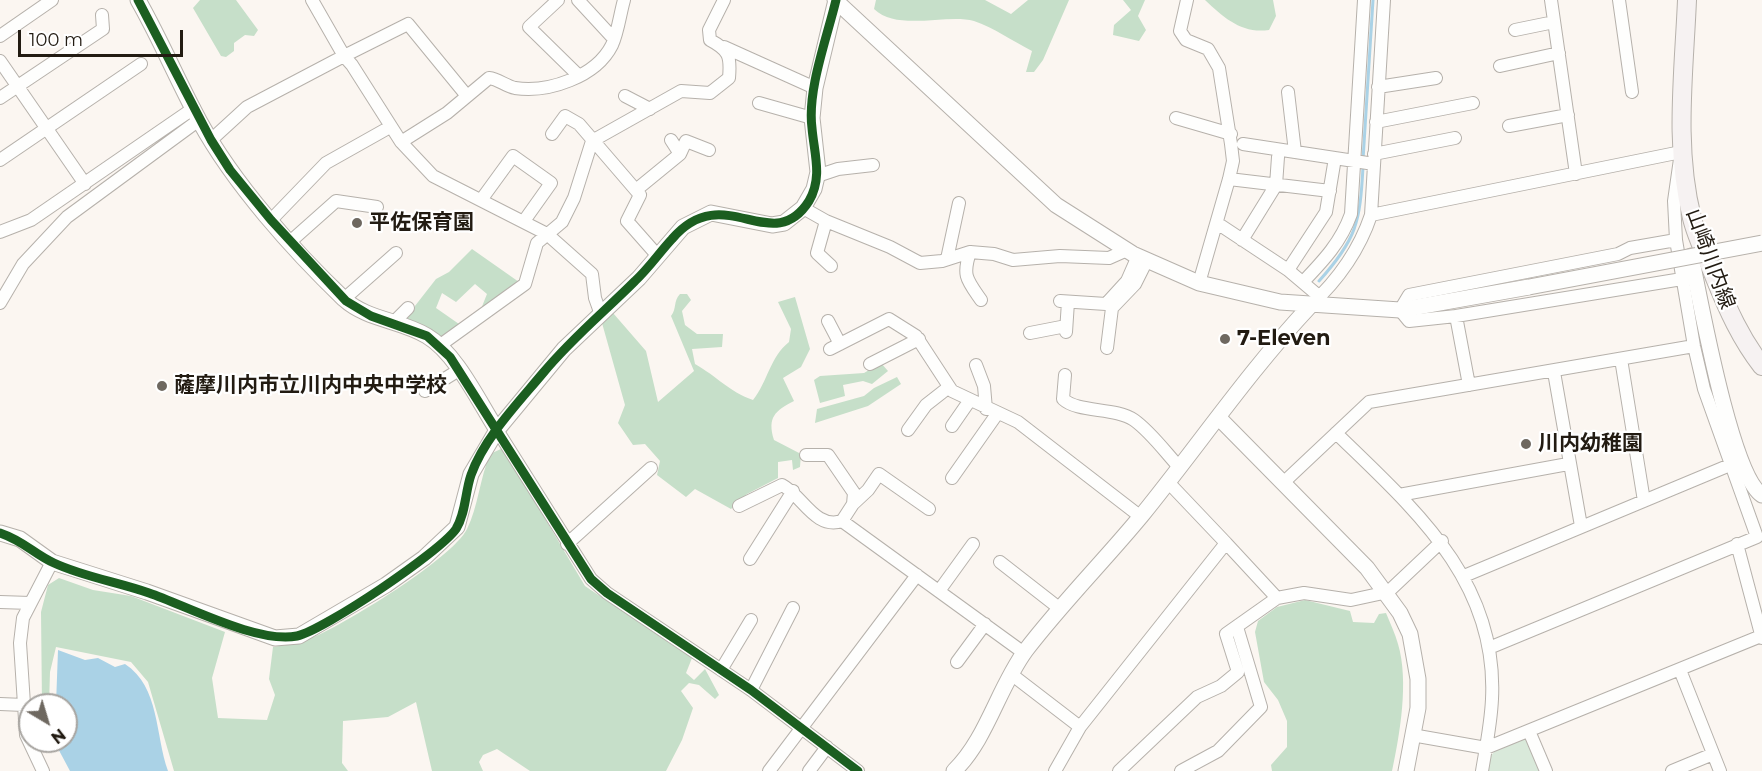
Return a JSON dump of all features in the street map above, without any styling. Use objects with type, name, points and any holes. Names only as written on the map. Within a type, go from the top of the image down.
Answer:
[{"type":"main road","name":"山崎川内線","points":[[1687,0],[1681,152],[1693,221],[1732,318],[1746,346],[1762,366]]},
{"type":"street","points":[[0,36],[52,0]]},
{"type":"street","points":[[138,0],[196,114],[230,170],[271,220],[344,298],[371,315],[427,336],[439,346],[459,370],[591,579],[607,593],[751,690],[858,771]]},
{"type":"street","points":[[312,0],[344,56],[401,142],[433,176],[547,234],[592,274],[595,298],[600,312]]},
{"type":"street","points":[[558,0],[529,27],[578,75]]},
{"type":"street","points":[[578,0],[614,39]]},
{"type":"street","points":[[401,142],[447,113],[489,78],[512,87],[530,88],[560,83],[600,63],[614,39],[624,0]]},
{"type":"street","points":[[724,0],[709,30],[710,40],[815,88]]},
{"type":"street","points":[[0,533],[20,539],[52,562],[147,592],[275,638],[299,636],[386,585],[446,541],[457,527],[471,474],[497,430],[564,348],[639,278],[683,227],[699,217],[722,214],[772,225],[784,223],[810,200],[817,176],[812,118],[815,88],[835,0]]},
{"type":"street","points":[[835,0],[1021,176],[1056,205],[1137,255],[1199,283],[1280,303],[1315,302],[1400,310],[1762,243]]},
{"type":"street","points":[[1187,0],[1180,31],[1186,40],[1208,49],[1219,68],[1231,134],[1233,161],[1199,283]]},
{"type":"street","points":[[1303,282],[1332,251],[1345,232],[1351,214],[1364,0]]},
{"type":"street","points":[[954,771],[974,747],[1024,653],[1059,608],[1141,517],[1282,337],[1351,259],[1363,238],[1371,215],[1384,0]]},
{"type":"street","points":[[1551,0],[1576,174]]},
{"type":"street","points":[[1619,0],[1632,92]]},
{"type":"street","points":[[0,98],[103,29],[102,15]]},
{"type":"street","points":[[1515,30],[1554,21]]},
{"type":"street","points":[[211,140],[247,107],[408,24],[467,96]]},
{"type":"street","points":[[439,346],[525,284],[537,243],[562,222],[574,198],[592,141],[681,91],[710,93],[729,78],[730,62],[724,47]]},
{"type":"street","points":[[1500,66],[1558,53]]},
{"type":"street","points":[[0,62],[85,184]]},
{"type":"street","points":[[0,160],[141,64]]},
{"type":"street","points":[[1378,87],[1436,78]]},
{"type":"street","points":[[1288,92],[1295,152]]},
{"type":"street","points":[[626,96],[650,109]]},
{"type":"street","points":[[759,103],[812,118]]},
{"type":"street","points":[[1376,122],[1473,104]]},
{"type":"street","points":[[0,232],[31,220],[196,114]]},
{"type":"street","points":[[0,303],[23,264],[67,217],[196,114]]},
{"type":"street","points":[[1509,126],[1568,115]]},
{"type":"street","points":[[552,134],[565,116],[579,124],[640,195],[627,221],[657,255]]},
{"type":"street","points":[[1176,118],[1231,134]]},
{"type":"street","points":[[271,220],[326,163],[390,127]]},
{"type":"street","points":[[1243,144],[1356,161],[1374,159],[1455,138]]},
{"type":"street","points":[[671,140],[680,154]]},
{"type":"street","points":[[636,190],[680,154],[686,141],[710,150]]},
{"type":"street","points":[[1371,215],[1681,152],[1674,201],[1676,240],[1694,346],[1704,389],[1756,537],[1489,648]]},
{"type":"street","points":[[481,200],[513,156],[551,183],[524,221]]},
{"type":"street","points":[[1242,240],[1276,185],[1278,158]]},
{"type":"street","points":[[1288,270],[1326,212],[1335,158]]},
{"type":"street","points":[[817,176],[838,169],[873,165]]},
{"type":"street","points":[[1229,179],[1330,191]]},
{"type":"street","points":[[291,241],[336,201],[377,207]]},
{"type":"street","points":[[947,259],[959,203]]},
{"type":"street","points":[[803,208],[826,221],[890,247],[920,263],[947,259],[970,252],[994,254],[1013,260],[1060,256],[1109,258],[1137,255]]},
{"type":"street","points":[[826,221],[817,254],[831,266]]},
{"type":"street","points":[[1216,223],[1288,270],[1303,282],[1315,302]]},
{"type":"street","points":[[1400,310],[1409,295],[1618,254],[1630,248],[1676,240]]},
{"type":"street","points":[[970,252],[965,268],[966,278],[981,300]]},
{"type":"street","points":[[344,298],[396,253]]},
{"type":"street","points":[[1030,333],[1066,329],[1064,302],[1106,304],[1127,280],[1137,255]]},
{"type":"street","points":[[1107,348],[1112,308],[1135,284],[1137,255]]},
{"type":"street","points":[[1691,256],[1716,382],[1747,476],[1755,490],[1762,495]]},
{"type":"street","points":[[1400,310],[1409,321],[1456,316],[1682,279]]},
{"type":"street","points":[[393,323],[408,308]]},
{"type":"street","points":[[828,321],[835,346],[902,313]]},
{"type":"street","points":[[1456,316],[1469,385]]},
{"type":"street","points":[[889,319],[919,339],[949,387],[991,411],[1018,422],[1141,517]]},
{"type":"street","points":[[870,364],[919,339]]},
{"type":"street","points":[[1283,483],[1369,402],[1554,372],[1694,346]]},
{"type":"street","points":[[1621,359],[1644,501]]},
{"type":"street","points":[[952,478],[991,411],[976,365]]},
{"type":"street","points":[[425,391],[459,370]]},
{"type":"street","points":[[1554,372],[1568,464],[1581,526]]},
{"type":"street","points":[[1065,375],[1063,399],[1068,404],[1099,409],[1134,420],[1180,468]]},
{"type":"street","points":[[908,430],[926,405],[949,387]]},
{"type":"street","points":[[952,426],[970,400]]},
{"type":"street","points":[[1219,418],[1388,592],[1410,634],[1415,656],[1418,701],[1406,771]]},
{"type":"street","points":[[1336,433],[1399,495],[1442,542],[1464,576],[1489,648],[1492,698],[1482,771]]},
{"type":"street","points":[[806,455],[828,455],[835,461],[855,493],[853,504]]},
{"type":"street","points":[[1399,495],[1568,464]]},
{"type":"street","points":[[1464,576],[1730,465]]},
{"type":"street","points":[[567,544],[651,468]]},
{"type":"street","points":[[739,506],[782,485],[793,490],[817,517],[834,524],[842,521],[853,504],[868,490],[879,474],[929,509]]},
{"type":"street","points":[[1168,482],[1277,598]]},
{"type":"street","points":[[750,559],[793,490]]},
{"type":"street","points":[[842,521],[1024,653]]},
{"type":"street","points":[[1119,771],[1197,697],[1221,686],[1238,672],[1226,634],[1277,598],[1304,593],[1351,600],[1388,592],[1442,542]]},
{"type":"street","points":[[1055,771],[1080,727],[1226,543]]},
{"type":"street","points":[[939,591],[973,544]]},
{"type":"street","points":[[1412,735],[1486,748],[1762,637],[1737,544]]},
{"type":"street","points":[[23,693],[20,643],[23,618],[52,562]]},
{"type":"street","points":[[1000,562],[1059,608]]},
{"type":"street","points":[[769,771],[917,575]]},
{"type":"street","points":[[0,602],[30,603]]},
{"type":"street","points":[[751,690],[793,608]]},
{"type":"street","points":[[721,670],[751,620]]},
{"type":"street","points":[[957,662],[985,624]]},
{"type":"street","points":[[1181,771],[1218,751],[1261,707],[1237,627]]},
{"type":"street","points":[[1680,669],[1720,771]]},
{"type":"street","points":[[1011,674],[1080,727]]},
{"type":"street","points":[[0,704],[18,705]]},
{"type":"street","points":[[1529,731],[1546,771]]},
{"type":"street","points":[[808,771],[827,747]]},
{"type":"street","points":[[34,753],[43,771]]},
{"type":"street","points":[[1672,771],[1713,754]]},
{"type":"green space","points":[[200,0],[236,0],[258,30],[254,36],[245,35],[234,43],[234,51],[226,57],[221,56],[193,8]]},
{"type":"green space","points":[[876,0],[985,0],[1011,14],[1028,0],[1069,0],[1043,60],[1034,72],[1026,72],[1032,51],[989,27],[963,19],[909,21],[896,19],[884,16],[874,9]]},
{"type":"green space","points":[[1123,0],[1145,0],[1138,16],[1146,30],[1139,41],[1113,35],[1114,25],[1131,10]]},
{"type":"green space","points":[[1205,0],[1273,0],[1276,16],[1269,30],[1250,30],[1226,18]]},
{"type":"green space","points":[[472,249],[519,282],[481,309],[487,294],[475,284],[456,302],[442,293],[436,308],[459,324],[438,340],[404,320],[436,279],[449,272]]},
{"type":"green space","points":[[680,294],[687,294],[691,300],[682,311],[685,325],[697,334],[723,334],[722,347],[692,349],[695,364],[730,388],[753,400],[777,355],[789,342],[791,329],[778,302],[795,297],[810,349],[801,367],[783,378],[794,401],[777,412],[771,426],[774,440],[801,454],[800,467],[793,470],[792,460],[778,462],[778,478],[747,494],[731,509],[695,489],[686,497],[657,475],[660,461],[645,444],[633,445],[618,423],[625,405],[602,323],[613,313],[646,351],[658,402],[694,371],[671,316],[676,299]]},
{"type":"green space","points":[[881,363],[888,371],[872,384],[863,381],[843,385],[845,396],[820,403],[814,380],[820,376],[864,373]]},
{"type":"green space","points":[[897,377],[901,384],[868,406],[815,423],[817,409],[864,396],[874,388]]},
{"type":"green space","points":[[503,448],[585,586],[692,658],[686,673],[694,680],[705,669],[719,695],[715,699],[699,685],[689,683],[681,691],[693,708],[682,740],[666,771],[530,771],[497,749],[483,755],[479,762],[483,771],[432,771],[416,702],[388,717],[343,721],[342,763],[348,771],[174,771],[148,682],[131,662],[56,647],[50,672],[49,693],[42,693],[41,612],[48,585],[59,578],[93,590],[131,596],[225,632],[212,678],[218,718],[267,720],[275,695],[269,679],[273,647],[305,641],[345,621],[395,590],[458,542],[467,529],[474,511],[490,454]]},
{"type":"green space","points":[[1305,600],[1350,611],[1353,622],[1374,623],[1379,614],[1386,613],[1398,644],[1403,674],[1400,724],[1392,771],[1272,771],[1271,765],[1287,747],[1287,721],[1278,700],[1264,682],[1255,632],[1258,621],[1277,607]]},
{"type":"green space","points":[[1522,739],[1529,741],[1541,771],[1486,771],[1494,752],[1502,746]]},
{"type":"water","points":[[58,650],[85,660],[98,658],[115,667],[125,664],[145,685],[151,698],[168,771],[70,771],[60,753],[78,753],[78,693],[56,693]]},
{"type":"waterway","points":[[1363,160],[1373,0]]},
{"type":"waterway","points":[[1319,281],[1341,253],[1354,229],[1358,216],[1363,167]]},
{"type":"cycle path","points":[[138,0],[211,140],[230,170],[271,220],[346,301],[371,316],[427,336],[450,357],[591,579],[607,593],[751,690],[858,771]]},
{"type":"cycle path","points":[[0,533],[65,568],[149,593],[223,622],[263,634],[281,637],[297,636],[311,631],[355,606],[428,555],[456,529],[462,516],[471,475],[484,448],[502,421],[576,337],[640,276],[672,239],[691,222],[710,215],[728,215],[779,223],[795,217],[809,201],[817,174],[811,113],[812,97],[836,0]]},
{"type":"place","name":"平佐保育園","points":[[357,223]]},
{"type":"place","name":"7-Eleven","points":[[1225,339]]},
{"type":"place","name":"薩摩川内市立川内中央中学校","points":[[162,386]]},
{"type":"place","name":"川内幼稚園","points":[[1526,444]]}]
